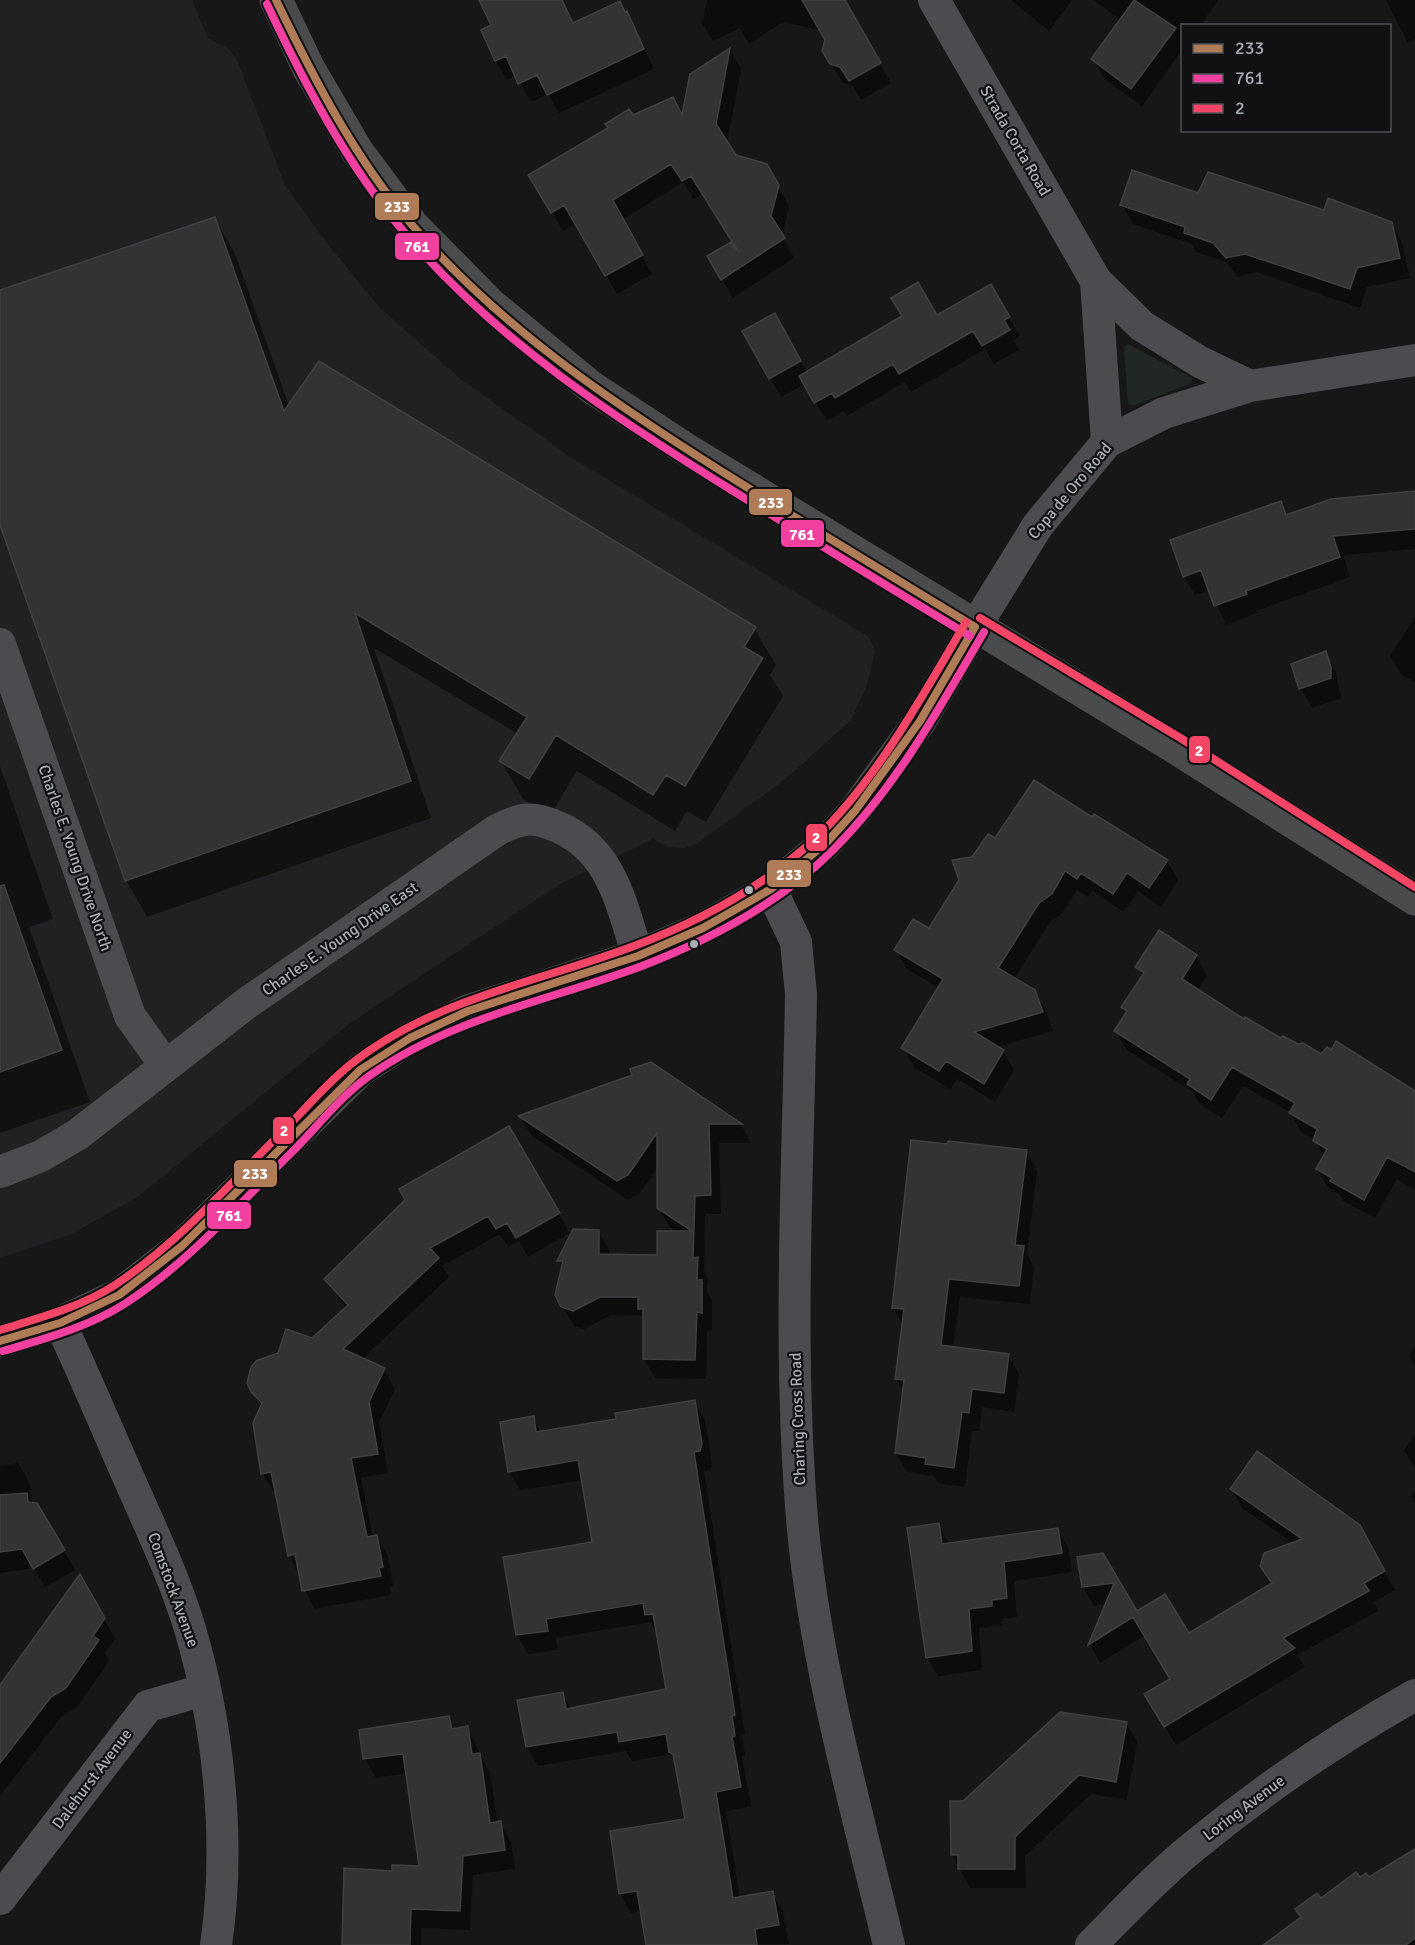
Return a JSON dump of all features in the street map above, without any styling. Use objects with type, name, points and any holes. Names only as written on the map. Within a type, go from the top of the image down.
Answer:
[{"type":"main road","points":[[276,0],[309,69],[357,151],[413,226],[490,305],[591,387],[687,450],[1176,748],[1415,899]]},
{"type":"main road","points":[[0,1341],[60,1323],[119,1295],[182,1246],[360,1070],[410,1038],[468,1011],[638,956],[703,928],[771,889],[826,843],[855,811],[920,721],[975,627]]},
{"type":"street","name":"Strada Corta Road","points":[[933,0],[1096,281],[1142,326],[1200,362],[1250,386]]},
{"type":"street","name":"Strada Corta Road","points":[[1096,281],[1107,442]]},
{"type":"street","name":"Copa de Oro Road","points":[[975,627],[1038,525],[1107,442],[1164,413],[1250,386],[1415,360]]},
{"type":"street","name":"Charles E. Young Drive North","points":[[0,644],[130,1016],[165,1065]]},
{"type":"street","name":"Charles E. Young Drive East","points":[[0,1172],[41,1156],[77,1135],[247,1003],[497,830],[521,818],[546,821],[578,836],[599,857],[619,897],[638,956]]},
{"type":"street","name":"Charing Cross Road","points":[[771,889],[796,942],[801,994],[795,1389],[804,1530],[822,1670],[889,1945]]},
{"type":"street","name":"Comstock Avenue","points":[[60,1323],[158,1544],[190,1629],[204,1690],[221,1790],[221,1911],[216,1945]]},
{"type":"street","name":"Dalehurst Avenue","points":[[0,1899],[148,1706],[204,1690]]},
{"type":"street","name":"Loring Avenue","points":[[1090,1945],[1200,1841],[1278,1782],[1372,1719],[1415,1695]]},
{"type":"shaded area","points":[[0,0],[192,0],[208,38],[229,49],[237,60],[285,185],[323,238],[379,307],[462,380],[572,458],[868,636],[875,651],[867,685],[851,720],[789,776],[698,843],[685,848],[668,847],[653,839],[560,884],[349,1024],[139,1196],[72,1234],[0,1258]]},
{"type":"shaded area","points":[[1128,344],[1192,378],[1192,383],[1132,406],[1128,403],[1124,347]]},
{"type":"building","points":[[479,0],[562,0],[573,23],[620,1],[644,49],[547,95],[537,75],[518,84],[506,56],[495,61],[481,30],[491,25]]},
{"type":"building","points":[[802,0],[845,0],[881,63],[849,81],[840,67],[830,64],[822,51],[825,40]]},
{"type":"building","points":[[1134,0],[1176,28],[1131,89],[1091,59]]},
{"type":"building","points":[[730,48],[716,124],[736,155],[767,164],[779,185],[771,216],[785,238],[721,280],[707,256],[731,242],[738,251],[691,176],[682,181],[671,164],[613,200],[643,255],[605,276],[564,205],[551,213],[528,175],[608,128],[605,124],[629,109],[633,115],[673,97],[682,115],[690,74]]},
{"type":"building","points":[[1132,170],[1198,193],[1208,172],[1324,210],[1328,198],[1392,222],[1400,258],[1357,268],[1350,289],[1245,254],[1226,258],[1213,243],[1184,233],[1185,227],[1120,205]]},
{"type":"building","points":[[215,217],[284,411],[319,361],[756,627],[744,647],[763,658],[685,786],[666,775],[653,795],[556,735],[529,779],[499,761],[527,717],[355,613],[411,781],[125,881],[0,525],[0,290]]},
{"type":"building","points":[[918,282],[937,315],[991,284],[1010,317],[1004,320],[1010,330],[982,346],[973,331],[899,374],[893,364],[835,398],[832,393],[814,403],[799,376],[902,316],[891,298]]},
{"type":"building","points":[[775,313],[801,361],[769,379],[742,331]]},
{"type":"building","points":[[1415,491],[1415,529],[1333,536],[1340,557],[1246,591],[1247,594],[1214,606],[1201,570],[1183,577],[1170,540],[1281,501],[1286,515],[1331,499]]},
{"type":"building","points":[[1326,651],[1331,667],[1331,678],[1299,689],[1291,664]]},
{"type":"building","points":[[1034,780],[1092,817],[1094,814],[1168,860],[1149,888],[1127,873],[1113,894],[1081,873],[1077,879],[1065,871],[1052,894],[1039,903],[998,968],[1035,990],[1043,1012],[974,1032],[1004,1050],[984,1084],[946,1061],[939,1071],[901,1048],[943,979],[894,950],[913,919],[929,928],[959,880],[952,860],[972,857],[988,834],[995,838]]},
{"type":"building","points":[[4,885],[62,1050],[0,1072],[0,886]]},
{"type":"building","points":[[1159,930],[1197,955],[1182,979],[1244,1019],[1245,1017],[1281,1038],[1283,1036],[1298,1044],[1303,1043],[1321,1054],[1327,1047],[1331,1050],[1336,1041],[1415,1091],[1415,1172],[1387,1157],[1364,1200],[1330,1181],[1332,1178],[1316,1169],[1327,1149],[1313,1141],[1317,1129],[1289,1113],[1295,1103],[1232,1067],[1211,1100],[1187,1084],[1190,1079],[1114,1031],[1127,1011],[1121,1007],[1144,973],[1135,967]]},
{"type":"building","points":[[651,1062],[742,1124],[709,1124],[711,1195],[695,1196],[693,1258],[698,1257],[697,1280],[702,1280],[702,1313],[697,1312],[695,1360],[643,1359],[643,1309],[638,1309],[638,1297],[600,1297],[573,1311],[561,1307],[555,1295],[563,1261],[557,1261],[573,1229],[599,1230],[599,1254],[657,1255],[657,1231],[692,1231],[657,1208],[657,1133],[628,1175],[617,1181],[518,1116],[632,1075],[630,1069]]},
{"type":"building","points":[[509,1126],[560,1213],[516,1238],[507,1223],[496,1229],[488,1216],[430,1248],[439,1258],[343,1349],[385,1368],[369,1402],[378,1454],[351,1458],[367,1537],[377,1535],[383,1567],[379,1568],[381,1576],[302,1591],[295,1554],[288,1556],[271,1472],[261,1474],[253,1423],[262,1403],[251,1392],[247,1383],[251,1367],[256,1361],[278,1353],[286,1329],[312,1338],[348,1305],[324,1279],[405,1200],[399,1189]]},
{"type":"building","points":[[911,1140],[947,1144],[948,1141],[1027,1150],[1015,1245],[1024,1246],[1019,1286],[949,1279],[941,1345],[1009,1354],[1004,1393],[972,1389],[969,1413],[962,1412],[954,1468],[925,1464],[926,1458],[895,1453],[904,1380],[895,1379],[904,1309],[892,1308]]},
{"type":"building","points":[[695,1400],[702,1444],[700,1451],[694,1452],[735,1715],[732,1716],[735,1736],[732,1737],[741,1787],[716,1792],[733,1898],[773,1891],[779,1925],[755,1929],[757,1945],[646,1945],[637,1891],[619,1894],[610,1831],[685,1819],[673,1754],[669,1752],[666,1734],[619,1742],[617,1732],[526,1747],[517,1700],[563,1692],[566,1709],[666,1689],[653,1614],[645,1615],[643,1603],[546,1619],[548,1631],[516,1635],[503,1557],[592,1542],[578,1460],[508,1472],[500,1422],[534,1416],[536,1432],[616,1419],[615,1413]]},
{"type":"building","points":[[1257,1451],[1360,1525],[1385,1571],[1364,1583],[1369,1591],[1283,1638],[1295,1648],[1164,1727],[1144,1694],[1170,1679],[1133,1617],[1088,1645],[1114,1583],[1082,1587],[1077,1557],[1103,1553],[1137,1611],[1165,1594],[1189,1633],[1272,1583],[1260,1566],[1264,1553],[1302,1539],[1230,1489]]},
{"type":"building","points":[[27,1493],[28,1502],[37,1503],[65,1550],[33,1569],[22,1549],[0,1552],[0,1495]]},
{"type":"building","points":[[939,1523],[942,1544],[1058,1528],[1062,1553],[1004,1562],[1007,1598],[992,1600],[992,1606],[969,1609],[972,1651],[926,1658],[907,1528]]},
{"type":"building","points":[[80,1574],[105,1618],[93,1636],[99,1640],[66,1688],[51,1697],[0,1763],[0,1685]]},
{"type":"building","points":[[1060,1712],[1127,1722],[1116,1782],[1079,1775],[1015,1837],[1015,1869],[958,1869],[958,1855],[951,1855],[950,1801],[963,1801]]},
{"type":"building","points":[[449,1716],[452,1729],[468,1726],[472,1754],[480,1753],[490,1823],[501,1821],[505,1850],[463,1856],[460,1911],[411,1909],[410,1945],[342,1945],[344,1868],[392,1871],[392,1865],[419,1866],[403,1754],[363,1759],[359,1730]]},
{"type":"building","points":[[1415,1849],[1415,1938],[1406,1945],[1263,1945],[1301,1917],[1295,1909],[1317,1893],[1321,1898],[1356,1872],[1360,1877],[1366,1873],[1369,1877]]},
{"type":"transit line","name":"233","points":[[276,0],[321,89],[372,174],[413,226],[487,301],[569,368],[656,429],[802,522],[975,627]]},
{"type":"transit line","name":"761","points":[[267,4],[328,123],[364,179],[404,232],[478,309],[560,376],[648,437],[970,636]]},
{"type":"transit line","name":"2","points":[[980,618],[1182,739],[1415,887]]},
{"type":"transit line","name":"2","points":[[0,1330],[88,1300],[115,1285],[138,1268],[203,1212],[336,1077],[387,1039],[454,1006],[598,959],[659,936],[732,900],[778,870],[819,835],[861,788],[899,734],[966,622]]},
{"type":"transit line","name":"233","points":[[0,1341],[60,1323],[119,1295],[182,1246],[360,1070],[410,1038],[468,1011],[638,956],[703,928],[771,889],[826,843],[855,811],[920,721],[975,627]]},
{"type":"transit line","name":"761","points":[[3,1351],[66,1332],[97,1319],[149,1287],[193,1251],[349,1093],[369,1076],[401,1056],[468,1024],[642,966],[694,944],[745,917],[792,886],[834,849],[897,773],[951,689],[984,632]]}]
